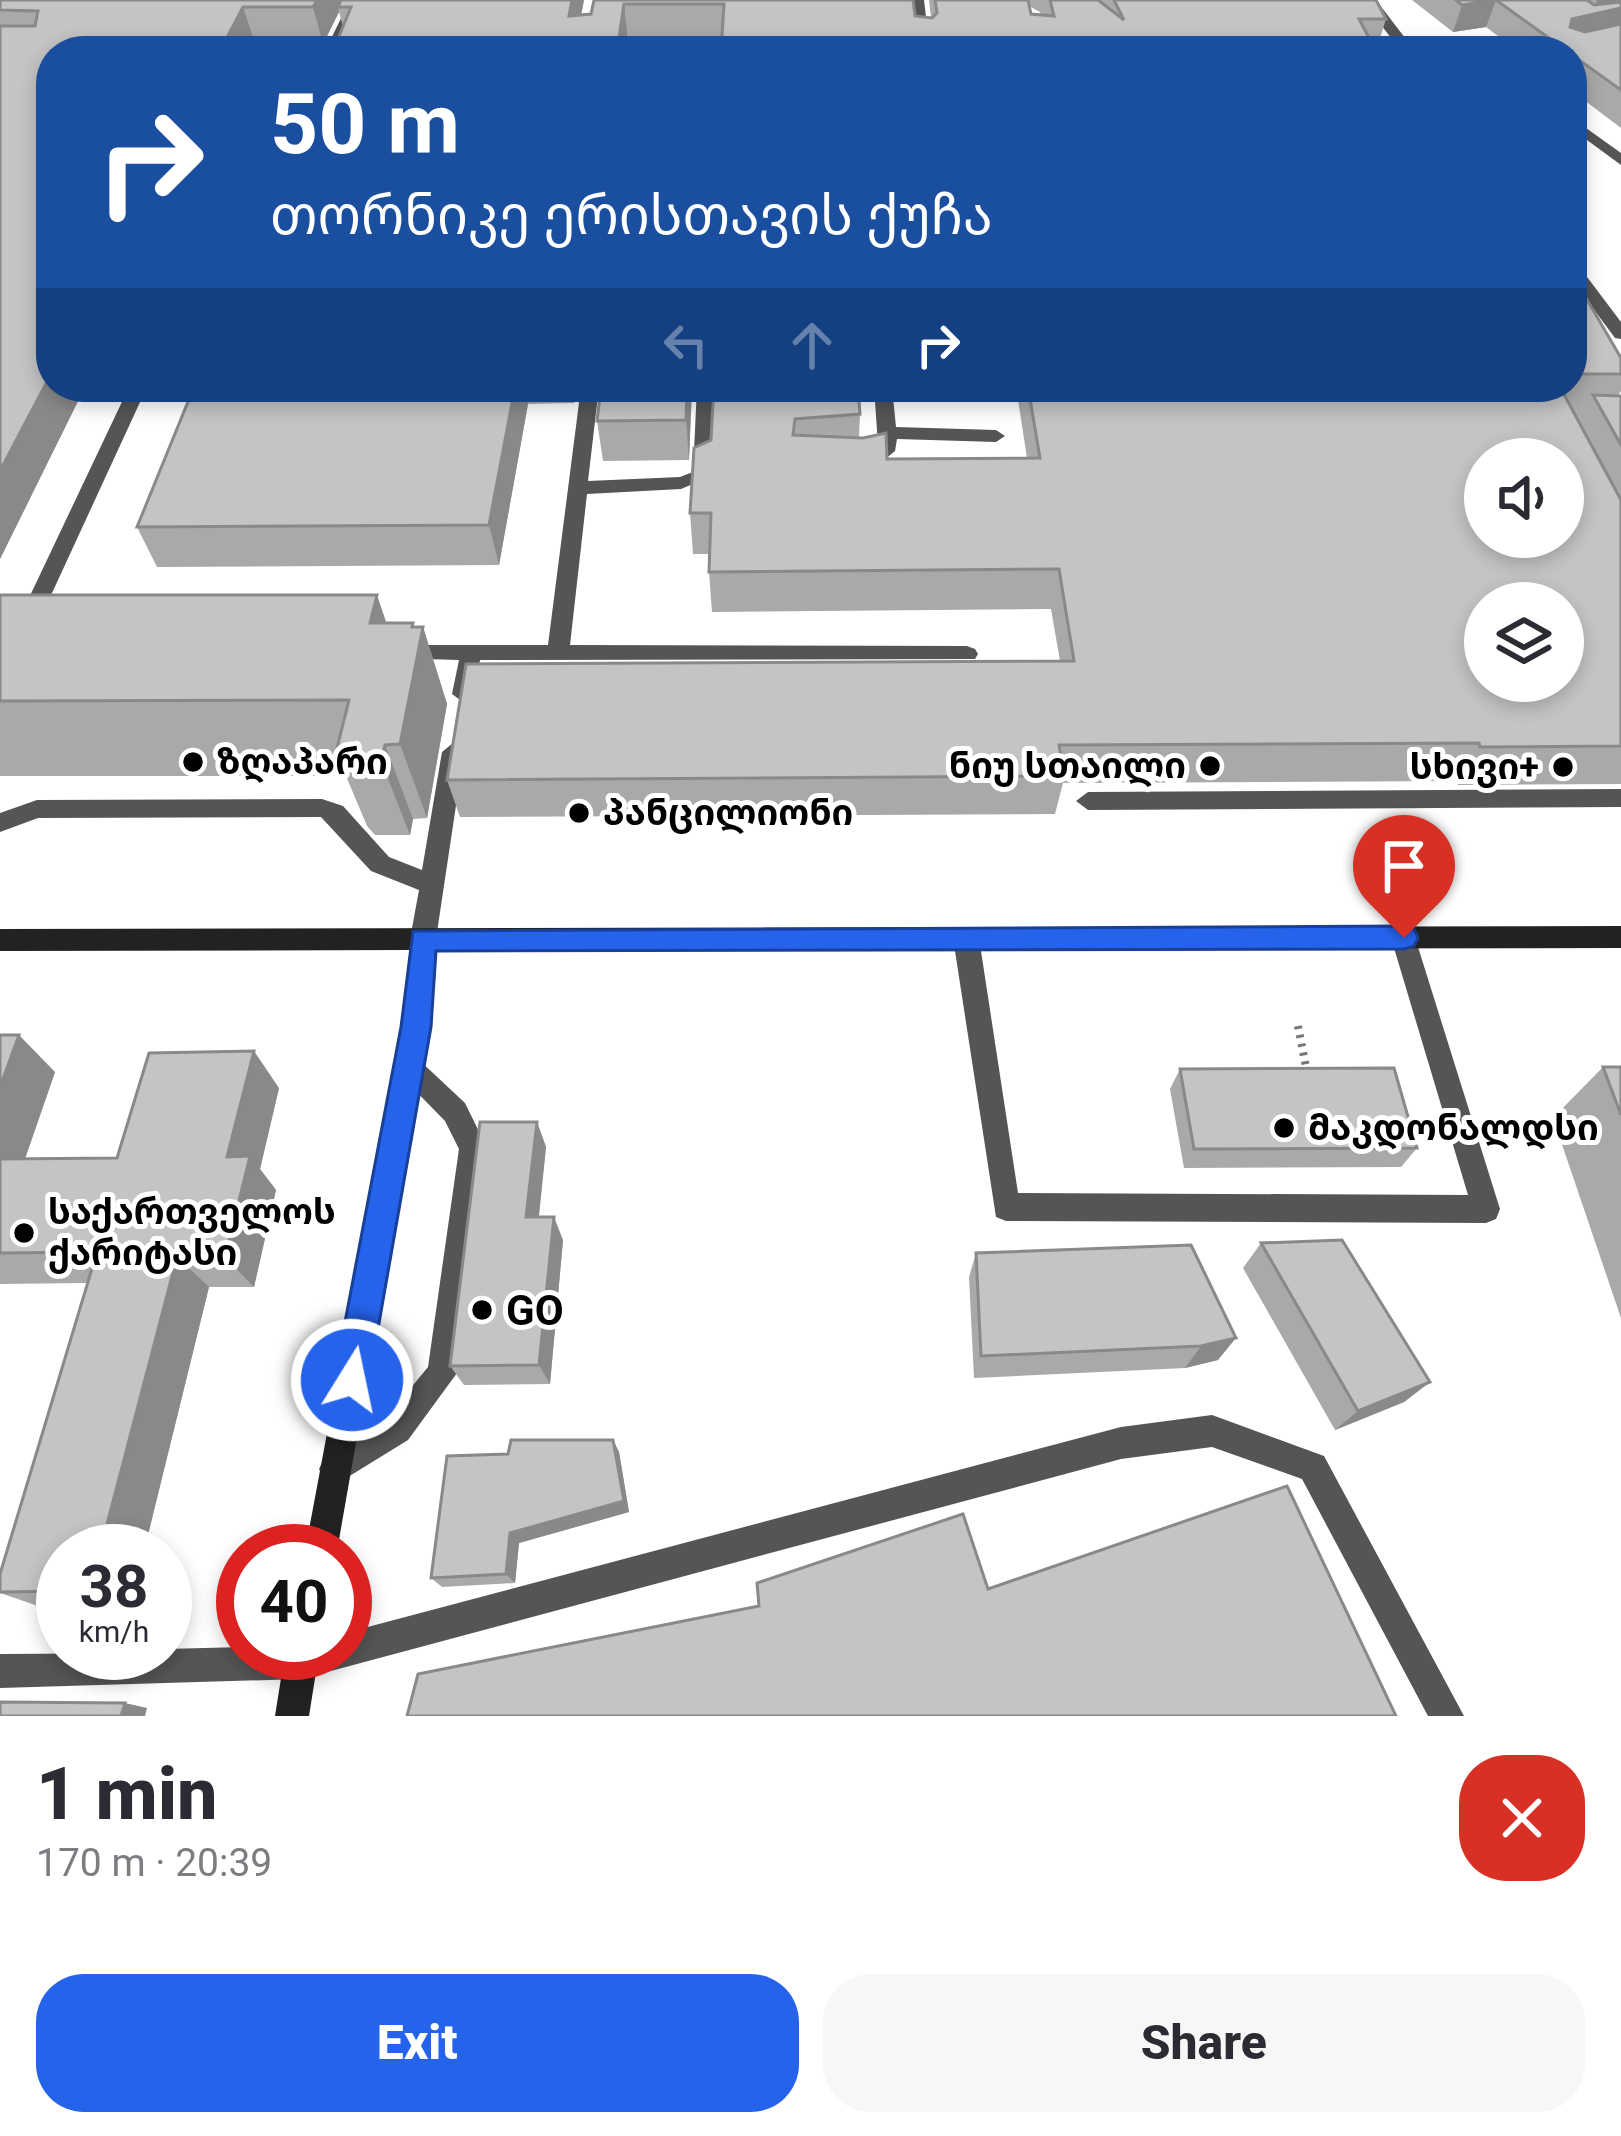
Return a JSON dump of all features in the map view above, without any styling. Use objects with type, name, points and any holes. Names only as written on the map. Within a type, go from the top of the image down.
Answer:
[{"type":"main road","points":[[0,940],[1621,937]]},
{"type":"main road","points":[[325,1524],[409,1067],[423,939]]},
{"type":"main road","points":[[292,1716],[304,1680]]},
{"type":"street","points":[[339,36],[357,0]]},
{"type":"street","points":[[917,0],[921,36]]},
{"type":"street","points":[[1370,0],[1397,36]]},
{"type":"street","points":[[1587,134],[1621,160]]},
{"type":"street","points":[[1587,288],[1621,334]]},
{"type":"street","points":[[0,682],[22,657],[132,402]]},
{"type":"street","points":[[558,653],[588,402]]},
{"type":"street","points":[[578,488],[681,483],[702,476],[705,402]]},
{"type":"street","points":[[842,468],[862,468],[888,447],[884,402]]},
{"type":"street","points":[[886,433],[996,436]]},
{"type":"street","points":[[423,939],[471,652]]},
{"type":"street","points":[[379,653],[967,654]]},
{"type":"street","points":[[1088,801],[1621,799]]},
{"type":"street","points":[[0,823],[37,809],[322,808],[430,884]]},
{"type":"street","points":[[966,938],[1006,1207],[1486,1210],[1404,938]]},
{"type":"street","points":[[335,1469],[398,1429],[442,1373],[473,1148],[455,1112],[409,1067]]},
{"type":"street","points":[[372,1643],[1121,1443],[1212,1431],[1313,1467],[1447,1716]]},
{"type":"street","points":[[0,1671],[216,1661]]},
{"type":"path","points":[[1298,1026],[1311,1088]]},
{"type":"building","points":[[0,0],[317,0],[313,7],[243,7],[228,36],[36,36],[36,402],[0,471],[0,26],[35,26],[38,11],[0,10]]},
{"type":"building","points":[[341,0],[572,0],[569,16],[591,14],[594,0],[913,0],[915,16],[932,18],[937,13],[935,0],[1028,0],[1031,14],[1054,16],[1050,0],[1098,0],[1124,20],[1114,0],[1376,0],[1386,19],[1359,19],[1368,36],[722,36],[724,4],[624,4],[619,36],[339,36],[351,7],[338,7]]},
{"type":"building","points":[[1456,0],[1495,0],[1462,5]]},
{"type":"building","points":[[1496,0],[1621,2],[1621,8],[1572,19],[1570,27],[1585,32],[1621,24],[1621,90],[1587,66],[1587,36],[1546,36]]},
{"type":"building","points":[[1587,300],[1621,358],[1621,374],[1587,374]]},
{"type":"building","points":[[1593,395],[1621,396],[1621,445]]},
{"type":"building","points":[[188,402],[512,402],[489,525],[137,527]]},
{"type":"building","points":[[599,402],[687,402],[686,420],[597,421]]},
{"type":"building","points":[[713,402],[859,402],[860,414],[795,419],[793,435],[863,438],[886,433],[887,459],[1040,458],[1031,402],[1568,402],[1621,500],[1621,746],[1059,745],[1064,776],[447,780],[466,664],[1074,661],[1059,569],[709,572],[711,513],[690,513],[694,448],[711,440]]},
{"type":"building","points":[[0,595],[377,595],[370,623],[423,627],[400,744],[385,745],[381,761],[344,761],[336,752],[349,700],[0,701]]},
{"type":"building","points":[[0,1035],[19,1035],[0,1087]]},
{"type":"building","points":[[254,1051],[227,1157],[250,1156],[225,1257],[177,1257],[107,1524],[36,1524],[36,1591],[0,1592],[0,1574],[97,1252],[0,1253],[0,1159],[117,1158],[149,1053]]},
{"type":"building","points":[[1603,1067],[1621,1067],[1621,1115]]},
{"type":"building","name":"მაკდონალდსი","points":[[1394,1068],[1417,1148],[1194,1149],[1180,1069]]},
{"type":"building","points":[[480,1122],[537,1122],[526,1217],[554,1217],[539,1365],[450,1366]]},
{"type":"building","points":[[1342,1240],[1430,1382],[1358,1411],[1261,1243]]},
{"type":"building","points":[[1191,1245],[1236,1338],[1201,1346],[981,1356],[976,1253]]},
{"type":"building","points":[[511,1440],[613,1440],[624,1501],[510,1533],[506,1574],[431,1578],[447,1456],[508,1454]]},
{"type":"building","points":[[1287,1486],[1396,1716],[407,1716],[418,1674],[759,1606],[757,1583],[963,1514],[988,1589]]},
{"type":"building","points":[[0,1702],[125,1703],[121,1716],[0,1716]]},
{"type":"place","name":"ზღაპარი","points":[[193,762]]},
{"type":"place","name":"ნიუ სთაილი","points":[[1210,766]]},
{"type":"place","name":"სხივი+","points":[[1563,767]]},
{"type":"place","name":"პანცილიონი","points":[[579,813]]},
{"type":"place","name":"მაკდონალდსი","points":[[1284,1128]]},
{"type":"place","name":"საქართველოს ქარიტასი","points":[[24,1233]]},
{"type":"place","name":"GO","points":[[482,1310]]},
{"type":"route","points":[[352,1380],[416,1027],[423,939],[1404,938]]}]
